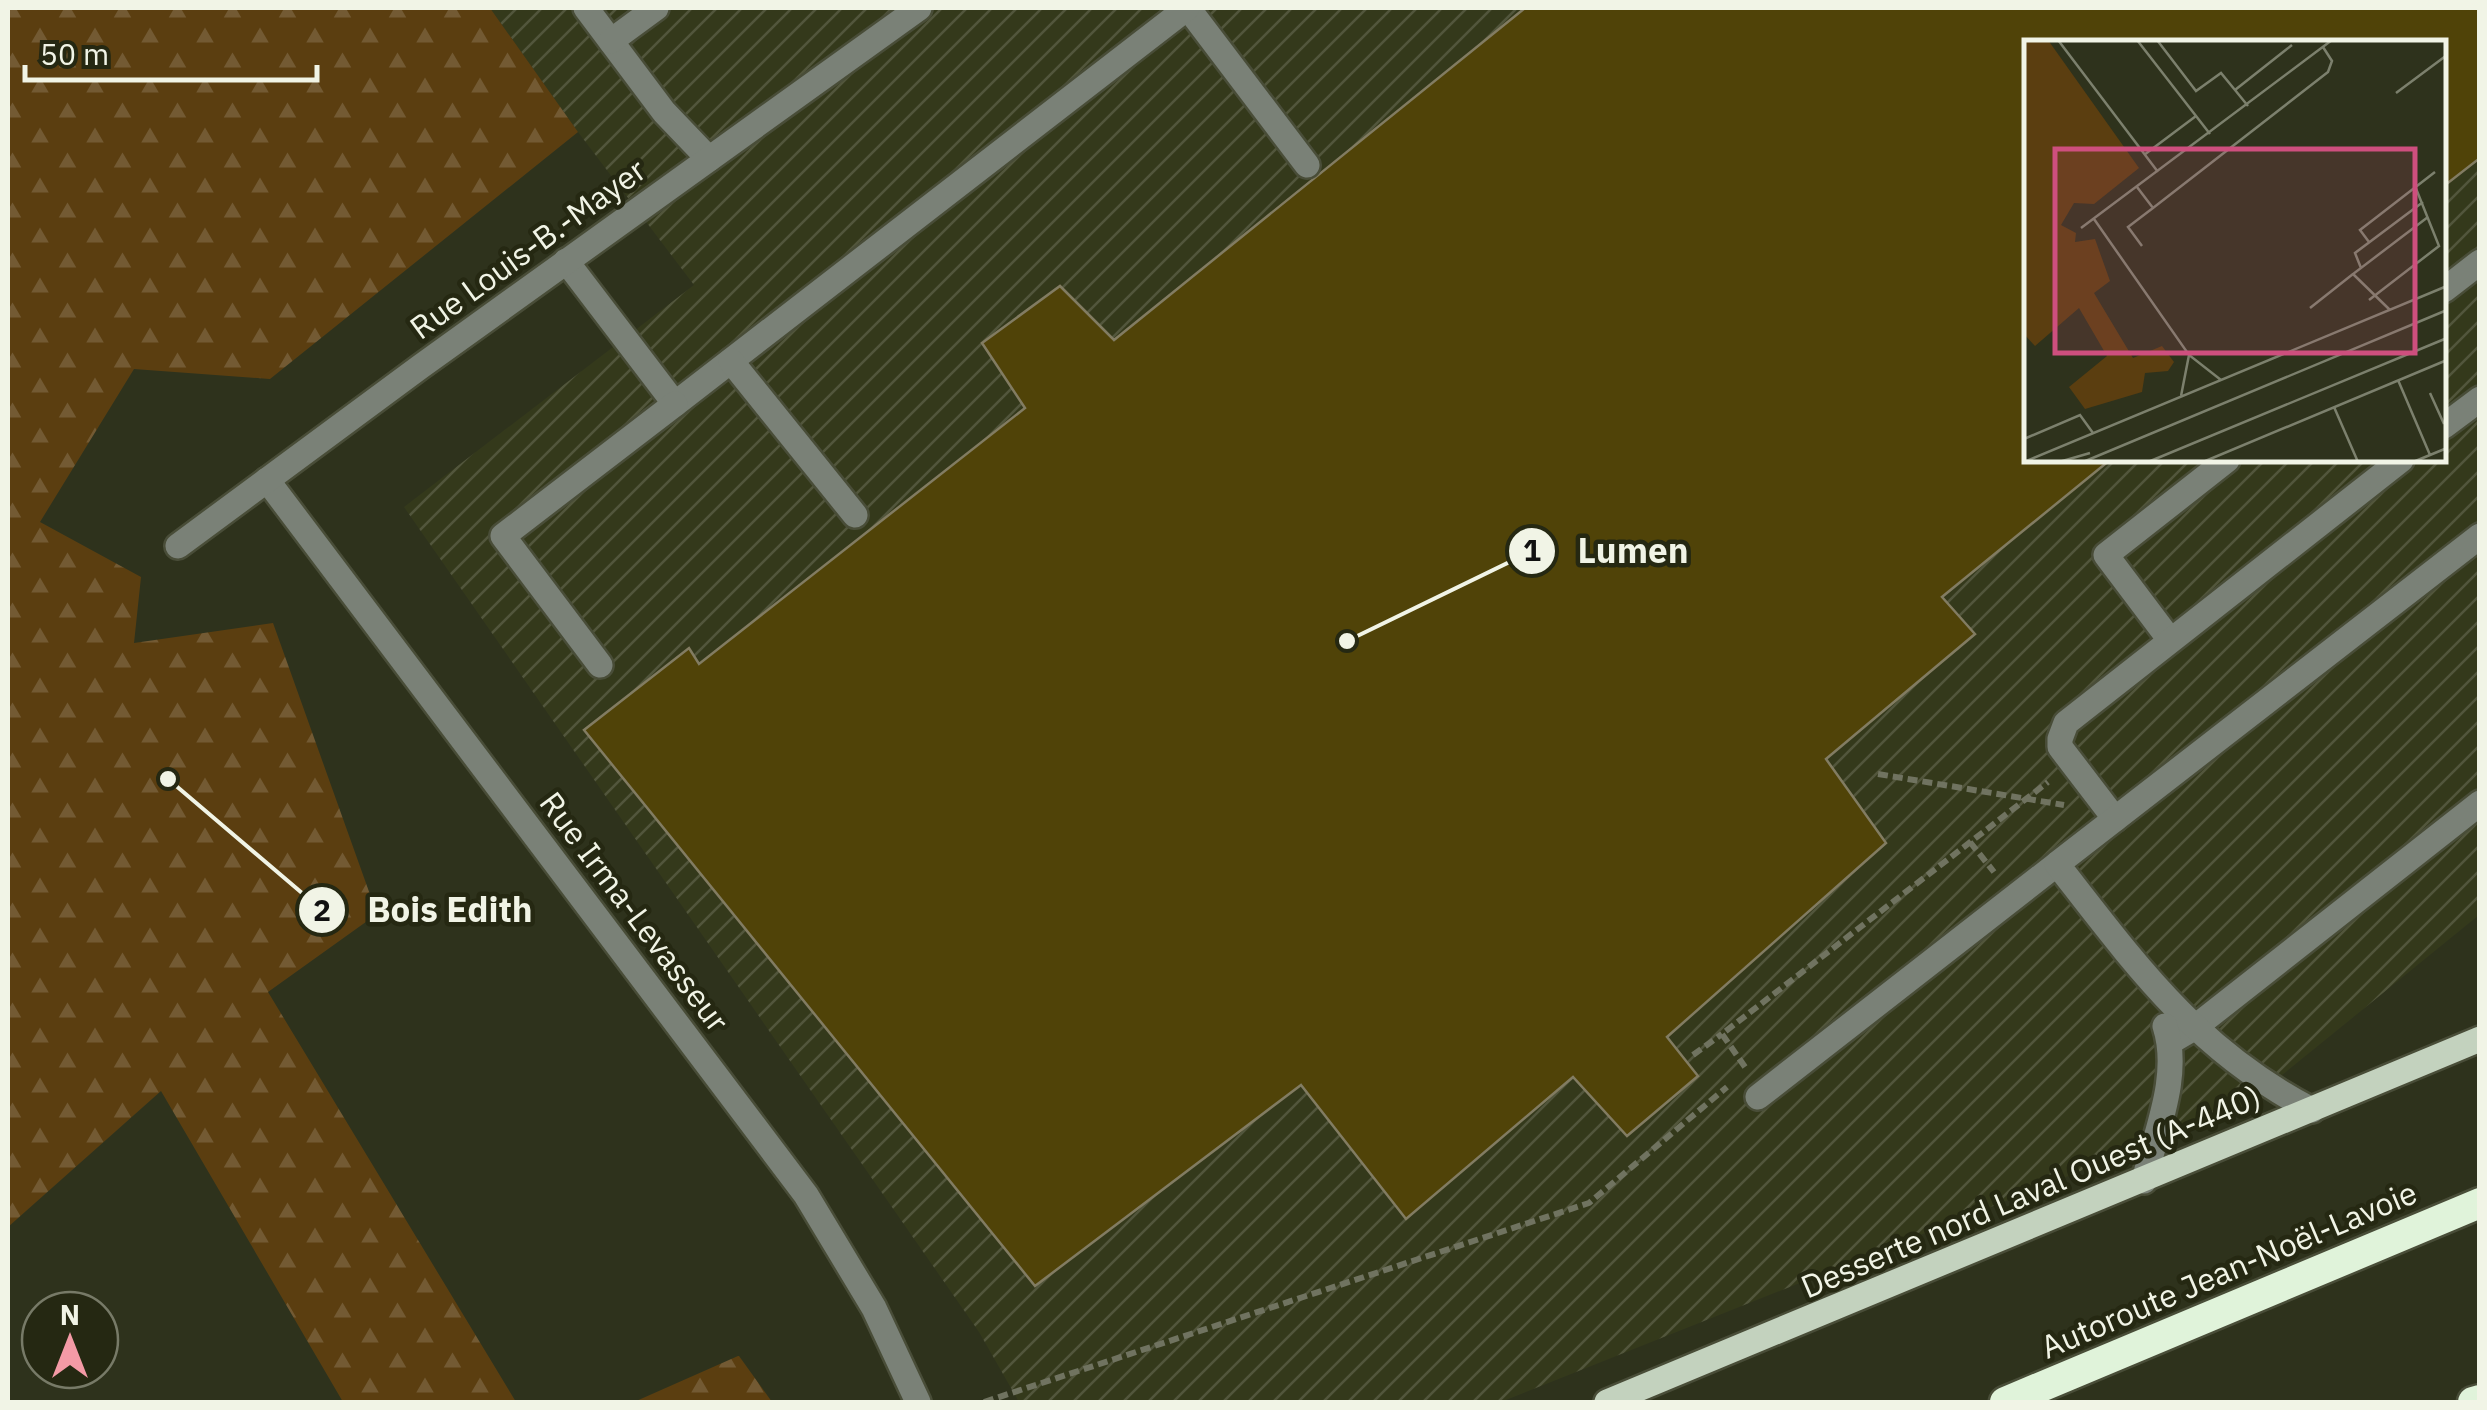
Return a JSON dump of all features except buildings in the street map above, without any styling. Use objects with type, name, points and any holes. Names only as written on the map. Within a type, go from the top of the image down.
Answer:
[{"type":"highway","name":"Autoroute Jean-Noël-Lavoie","points":[[2005,1402],[2480,1202]]},
{"type":"main road","name":"Desserte nord Laval Ouest (A-440)","points":[[1607,1402],[2480,1039]]},
{"type":"street","points":[[586,8],[664,112],[709,159]]},
{"type":"street","points":[[611,41],[656,8]]},
{"type":"street","name":"Rue Louis-B.-Mayer","points":[[178,546],[920,8]]},
{"type":"street","points":[[600,666],[502,536],[1187,8],[1307,165]]},
{"type":"street","points":[[566,262],[675,404]]},
{"type":"street","points":[[2447,288],[2480,262]]},
{"type":"street","points":[[731,361],[855,515]]},
{"type":"street","points":[[2447,424],[2480,399]]},
{"type":"street","points":[[2170,640],[2106,555],[2224,462]]},
{"type":"street","points":[[2115,819],[2060,746],[2062,730],[2072,716],[2398,462]]},
{"type":"street","name":"Rue Irma-Levasseur","points":[[267,480],[806,1194],[874,1308],[918,1402]]},
{"type":"street","points":[[1758,1097],[2480,536]]},
{"type":"street","points":[[2170,1042],[2194,1028],[2480,804]]},
{"type":"street","points":[[2057,864],[2150,983],[2194,1028],[2254,1077],[2312,1110]]},
{"type":"street","points":[[2144,1181],[2171,1071],[2170,1042],[2150,983]]},
{"type":"path","points":[[1878,774],[2073,807]]},
{"type":"path","points":[[1693,1055],[2054,778]]},
{"type":"path","points":[[1722,1034],[1747,1070]]},
{"type":"path","points":[[984,1402],[1588,1203],[1733,1082]]},
{"type":"shaded area","points":[[490,8],[2479,8],[2479,915],[2244,1106],[1501,1402],[1019,1402],[979,1332],[404,507],[694,285]]},
{"type":"green space","points":[[8,8],[490,8],[578,132],[270,379],[134,369],[40,522],[141,577],[134,643],[273,623],[377,914],[268,992],[516,1402],[343,1402],[161,1091],[8,1227]]},
{"type":"green space","points":[[738,1356],[772,1402],[634,1402]]},
{"type":"place","name":"Lumen","points":[[1347,641]]},
{"type":"place","name":"Bois Edith","points":[[168,779]]}]
